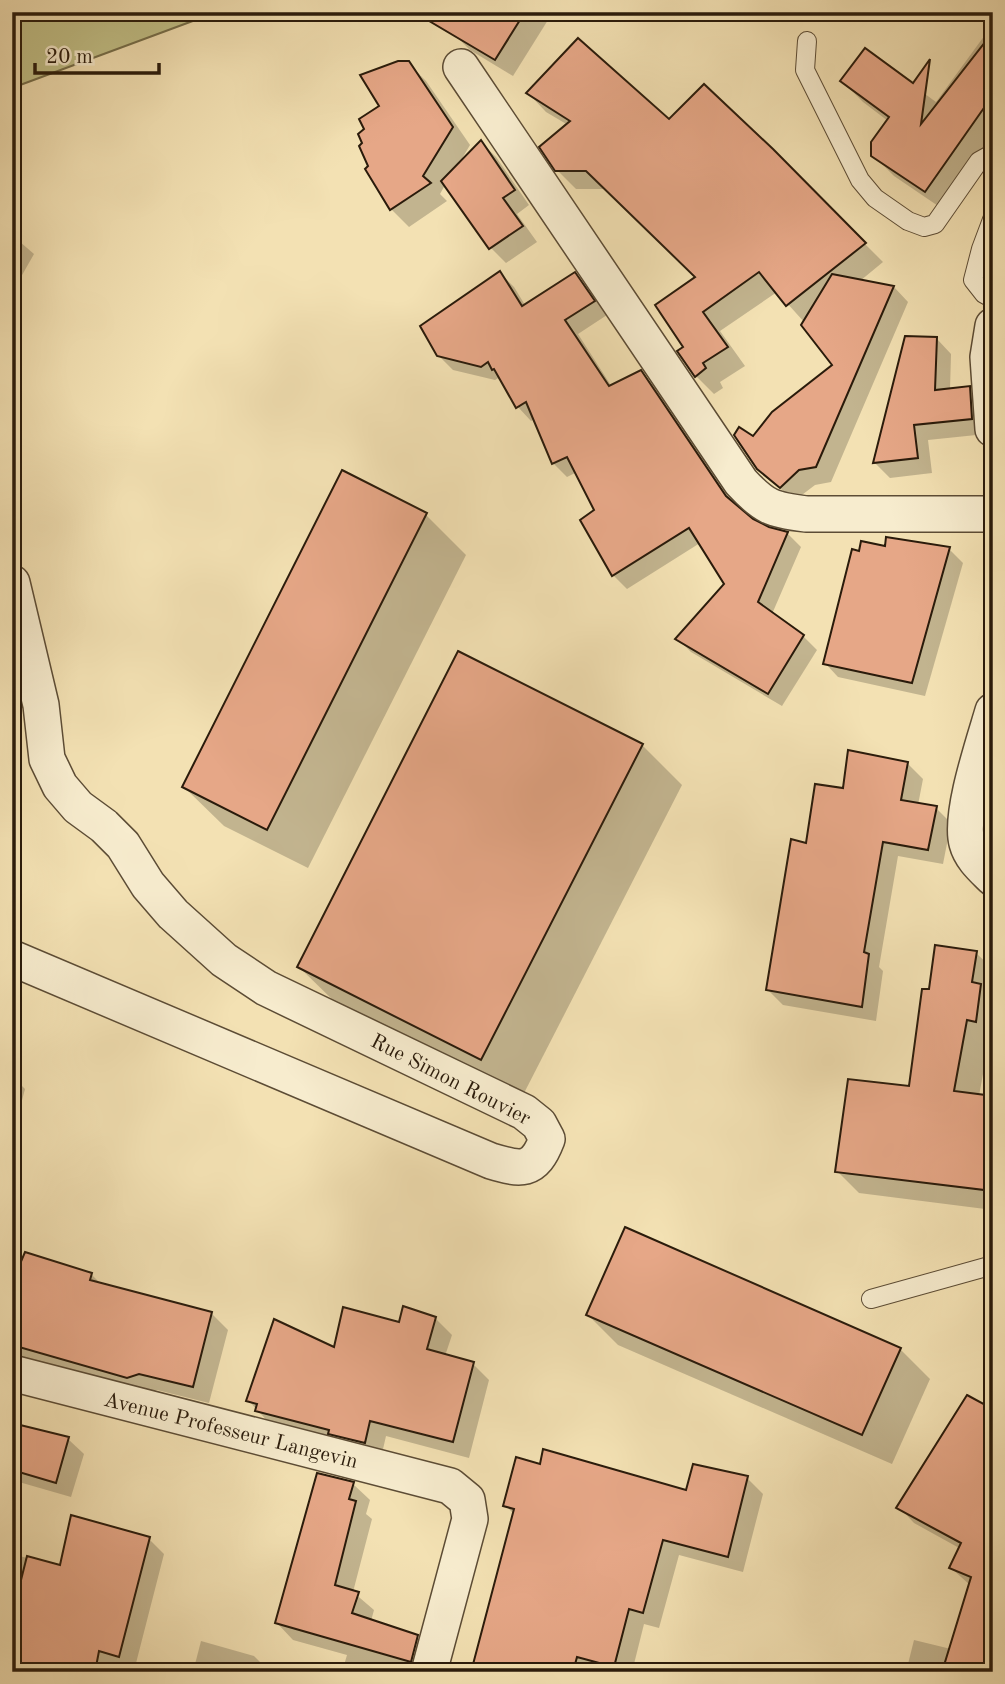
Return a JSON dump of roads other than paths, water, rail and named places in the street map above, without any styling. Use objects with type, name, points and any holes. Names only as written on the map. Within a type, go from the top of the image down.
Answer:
[{"type":"street","points":[[461,67],[741,482],[760,502],[785,512],[806,514],[993,514]]},
{"type":"street","points":[[993,326],[988,357],[993,429]]},
{"type":"street","name":"Rue Simon Rouvier","points":[[12,583],[41,705],[47,759],[60,786],[78,807],[104,826],[123,845],[148,885],[173,914],[224,960],[266,988],[524,1112],[539,1124],[547,1139],[534,1163],[518,1169],[491,1161],[12,958]]},
{"type":"street","points":[[993,711],[967,806],[967,843],[977,863],[993,878]]},
{"type":"street","name":"Avenue Professeur Langevin","points":[[12,1373],[450,1486],[467,1500],[470,1519],[429,1672]]},
{"type":"lane","points":[[807,41],[805,70],[860,180],[875,198],[908,221],[924,227],[935,224],[979,161],[988,156],[993,157]]},
{"type":"lane","points":[[993,216],[973,280],[984,294],[993,299]]},
{"type":"lane","points":[[871,1299],[993,1265]]}]
